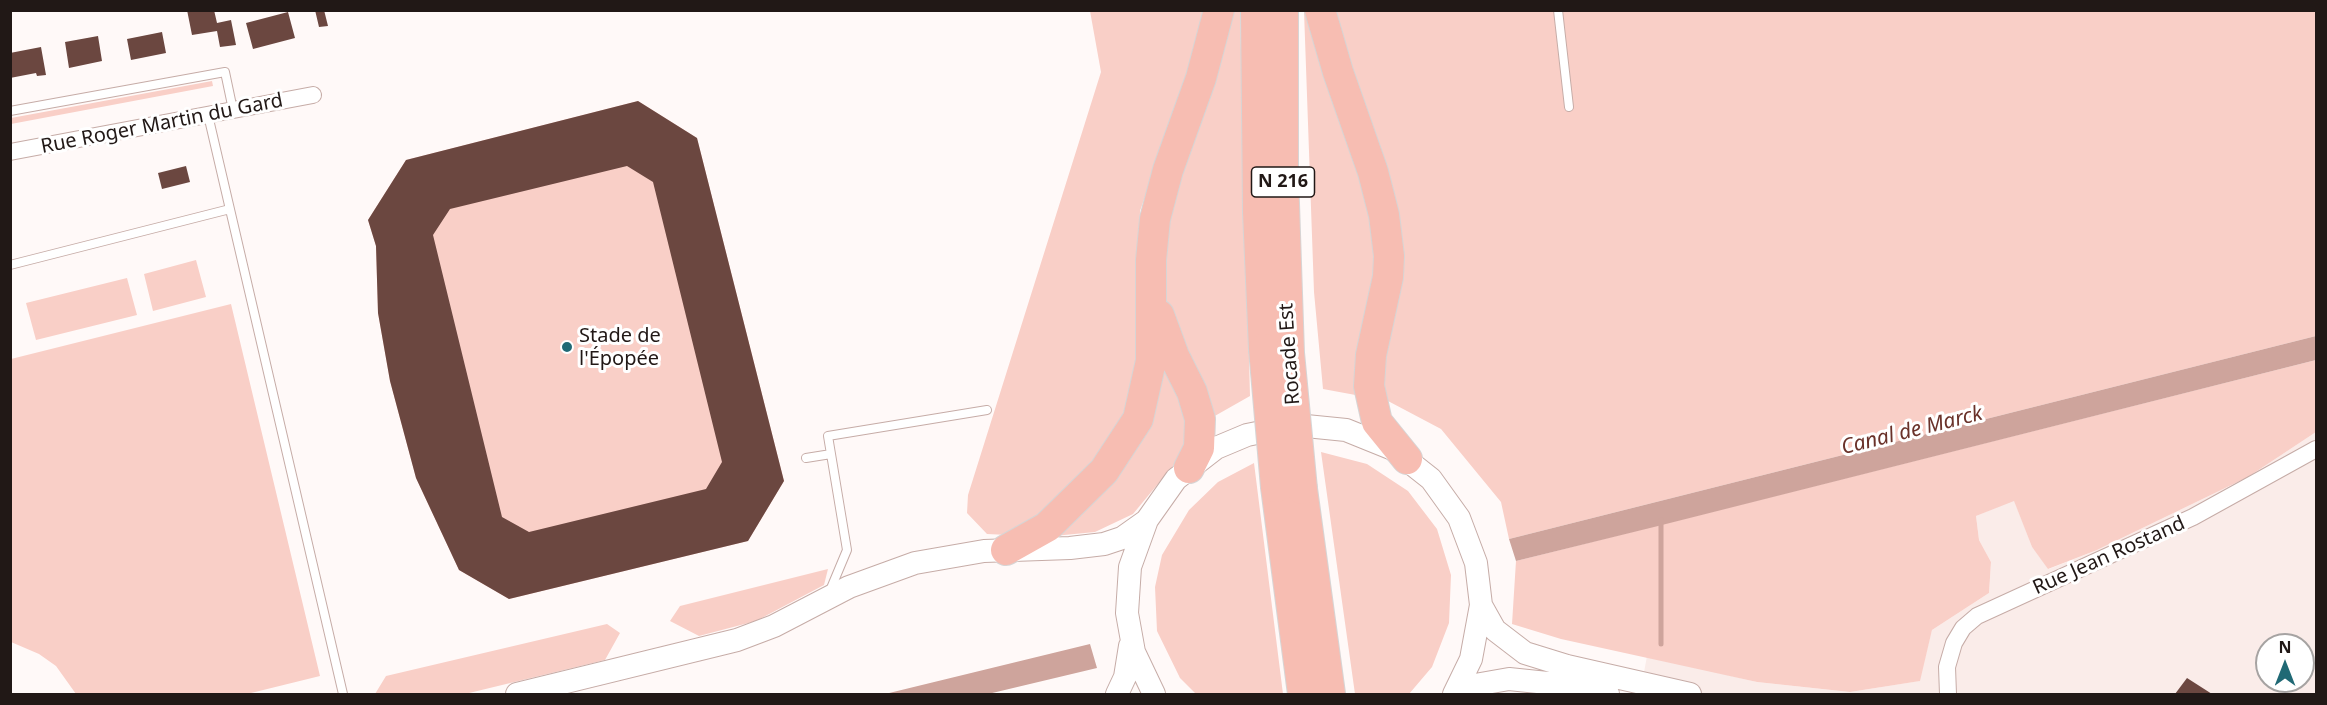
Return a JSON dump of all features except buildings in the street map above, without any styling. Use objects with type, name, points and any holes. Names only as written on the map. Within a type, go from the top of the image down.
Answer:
[{"type":"highway","points":[[1006,550],[1047,527],[1104,471],[1128,439],[1138,419],[1148,384],[1153,286],[1152,240],[1159,198],[1201,78],[1219,10]]},
{"type":"highway","name":"Rocade Est","points":[[1256,10],[1258,212],[1277,351],[1303,694]]},
{"type":"highway","name":"Rocade Est","points":[[1277,351],[1283,174],[1282,10]]},
{"type":"highway","points":[[1320,10],[1338,72],[1373,172],[1384,215],[1389,256],[1388,277],[1371,355],[1369,386],[1377,422],[1407,459]]},
{"type":"highway","points":[[1153,286],[1165,336],[1192,392],[1200,419],[1199,448],[1189,468]]},
{"type":"highway","name":"Rocade Est","points":[[1289,488],[1330,694]]},
{"type":"main road","points":[[1154,694],[1139,666],[1127,614],[1128,584],[1134,551],[1147,520],[1165,492],[1189,468],[1216,448],[1263,430],[1296,426],[1346,430],[1378,442],[1407,459],[1442,491],[1459,518],[1476,563],[1481,605],[1471,659],[1455,694]]},
{"type":"main road","points":[[517,694],[737,640],[774,626],[826,598],[873,577],[915,563],[961,553],[1104,544],[1134,531],[1147,520]]},
{"type":"main road","points":[[1481,605],[1495,630],[1525,653],[1589,672],[1690,694]]},
{"type":"main road","points":[[1117,694],[1125,677],[1131,639]]},
{"type":"main road","points":[[1455,694],[1475,685],[1509,679],[1548,682],[1608,694]]},
{"type":"street","name":"Rue Roger Martin du Gard","points":[[10,152],[313,95]]},
{"type":"street","name":"Rue Jean Rostand","points":[[1948,694],[1947,667],[1954,643],[1963,628],[1977,616],[2193,517],[2316,449]]},
{"type":"lane","points":[[1558,10],[1569,107]]},
{"type":"lane","points":[[10,111],[225,72],[233,110]]},
{"type":"lane","points":[[208,115],[343,694]]},
{"type":"lane","points":[[10,265],[230,209]]},
{"type":"lane","points":[[826,598],[847,550],[828,436],[987,410]]},
{"type":"lane","points":[[806,458],[831,454]]},
{"type":"shaded area","points":[[1090,11],[1204,11],[1186,78],[1140,211],[1136,386],[1115,436],[1062,495],[1024,528],[1008,535],[987,534],[967,513],[968,495],[1101,72]]},
{"type":"shaded area","points":[[1225,11],[1240,11],[1250,396],[1213,417],[1168,325],[1159,228]]},
{"type":"shaded area","points":[[1304,11],[2316,11],[2316,336],[1509,539],[1501,502],[1441,429],[1388,401],[1323,389],[1314,292]]},
{"type":"shaded area","points":[[212,81],[213,86],[11,124],[11,118]]},
{"type":"shaded area","name":"Stade de l'Épopée","points":[[638,101],[697,138],[784,481],[748,541],[509,599],[459,570],[416,478],[390,381],[378,313],[376,246],[368,220],[406,160]]},
{"type":"shaded area","points":[[196,260],[206,297],[153,311],[144,274]]},
{"type":"shaded area","points":[[127,278],[137,315],[36,340],[26,303]]},
{"type":"shaded area","points":[[231,304],[320,676],[247,694],[76,694],[56,666],[39,654],[11,642],[11,359]]},
{"type":"shaded area","points":[[2316,336],[2316,360],[1654,527],[1516,561],[1509,539]]},
{"type":"shaded area","points":[[1159,354],[1190,405],[1186,450],[1133,514],[1095,532],[1054,536]]},
{"type":"shaded area","points":[[2316,360],[2316,432],[2248,477],[2097,550],[2048,569],[2032,547],[2014,501],[1976,516],[1979,540],[1991,562],[1989,593],[1932,630],[1920,681],[1850,692],[1757,682],[1561,639],[1512,624],[1516,561]]},
{"type":"shaded area","points":[[2316,432],[2316,694],[1640,694],[1647,656],[1757,682],[1850,692],[1919,681],[1932,630],[1989,593],[1991,562],[1979,540],[1976,516],[2014,500],[2032,547],[2049,569],[2097,550],[2248,477]]},
{"type":"shaded area","points":[[1321,452],[1367,464],[1408,491],[1437,529],[1451,575],[1449,623],[1432,667],[1409,694],[1355,694]]},
{"type":"shaded area","points":[[1254,463],[1283,694],[1196,694],[1180,678],[1157,631],[1155,587],[1162,555],[1189,510],[1218,482]]},
{"type":"shaded area","points":[[828,569],[824,585],[756,621],[699,636],[670,621],[680,606]]},
{"type":"shaded area","points":[[607,624],[620,633],[605,660],[465,694],[375,694],[386,676]]},
{"type":"shaded area","points":[[1090,644],[1097,668],[988,694],[885,694]]},
{"type":"waterway","points":[[1661,520],[1661,644]]},
{"type":"place","name":"Stade de l'Épopée","points":[[567,347]]},
{"type":"water label","name":"Canal de Marck","points":[[1912,431]]}]
